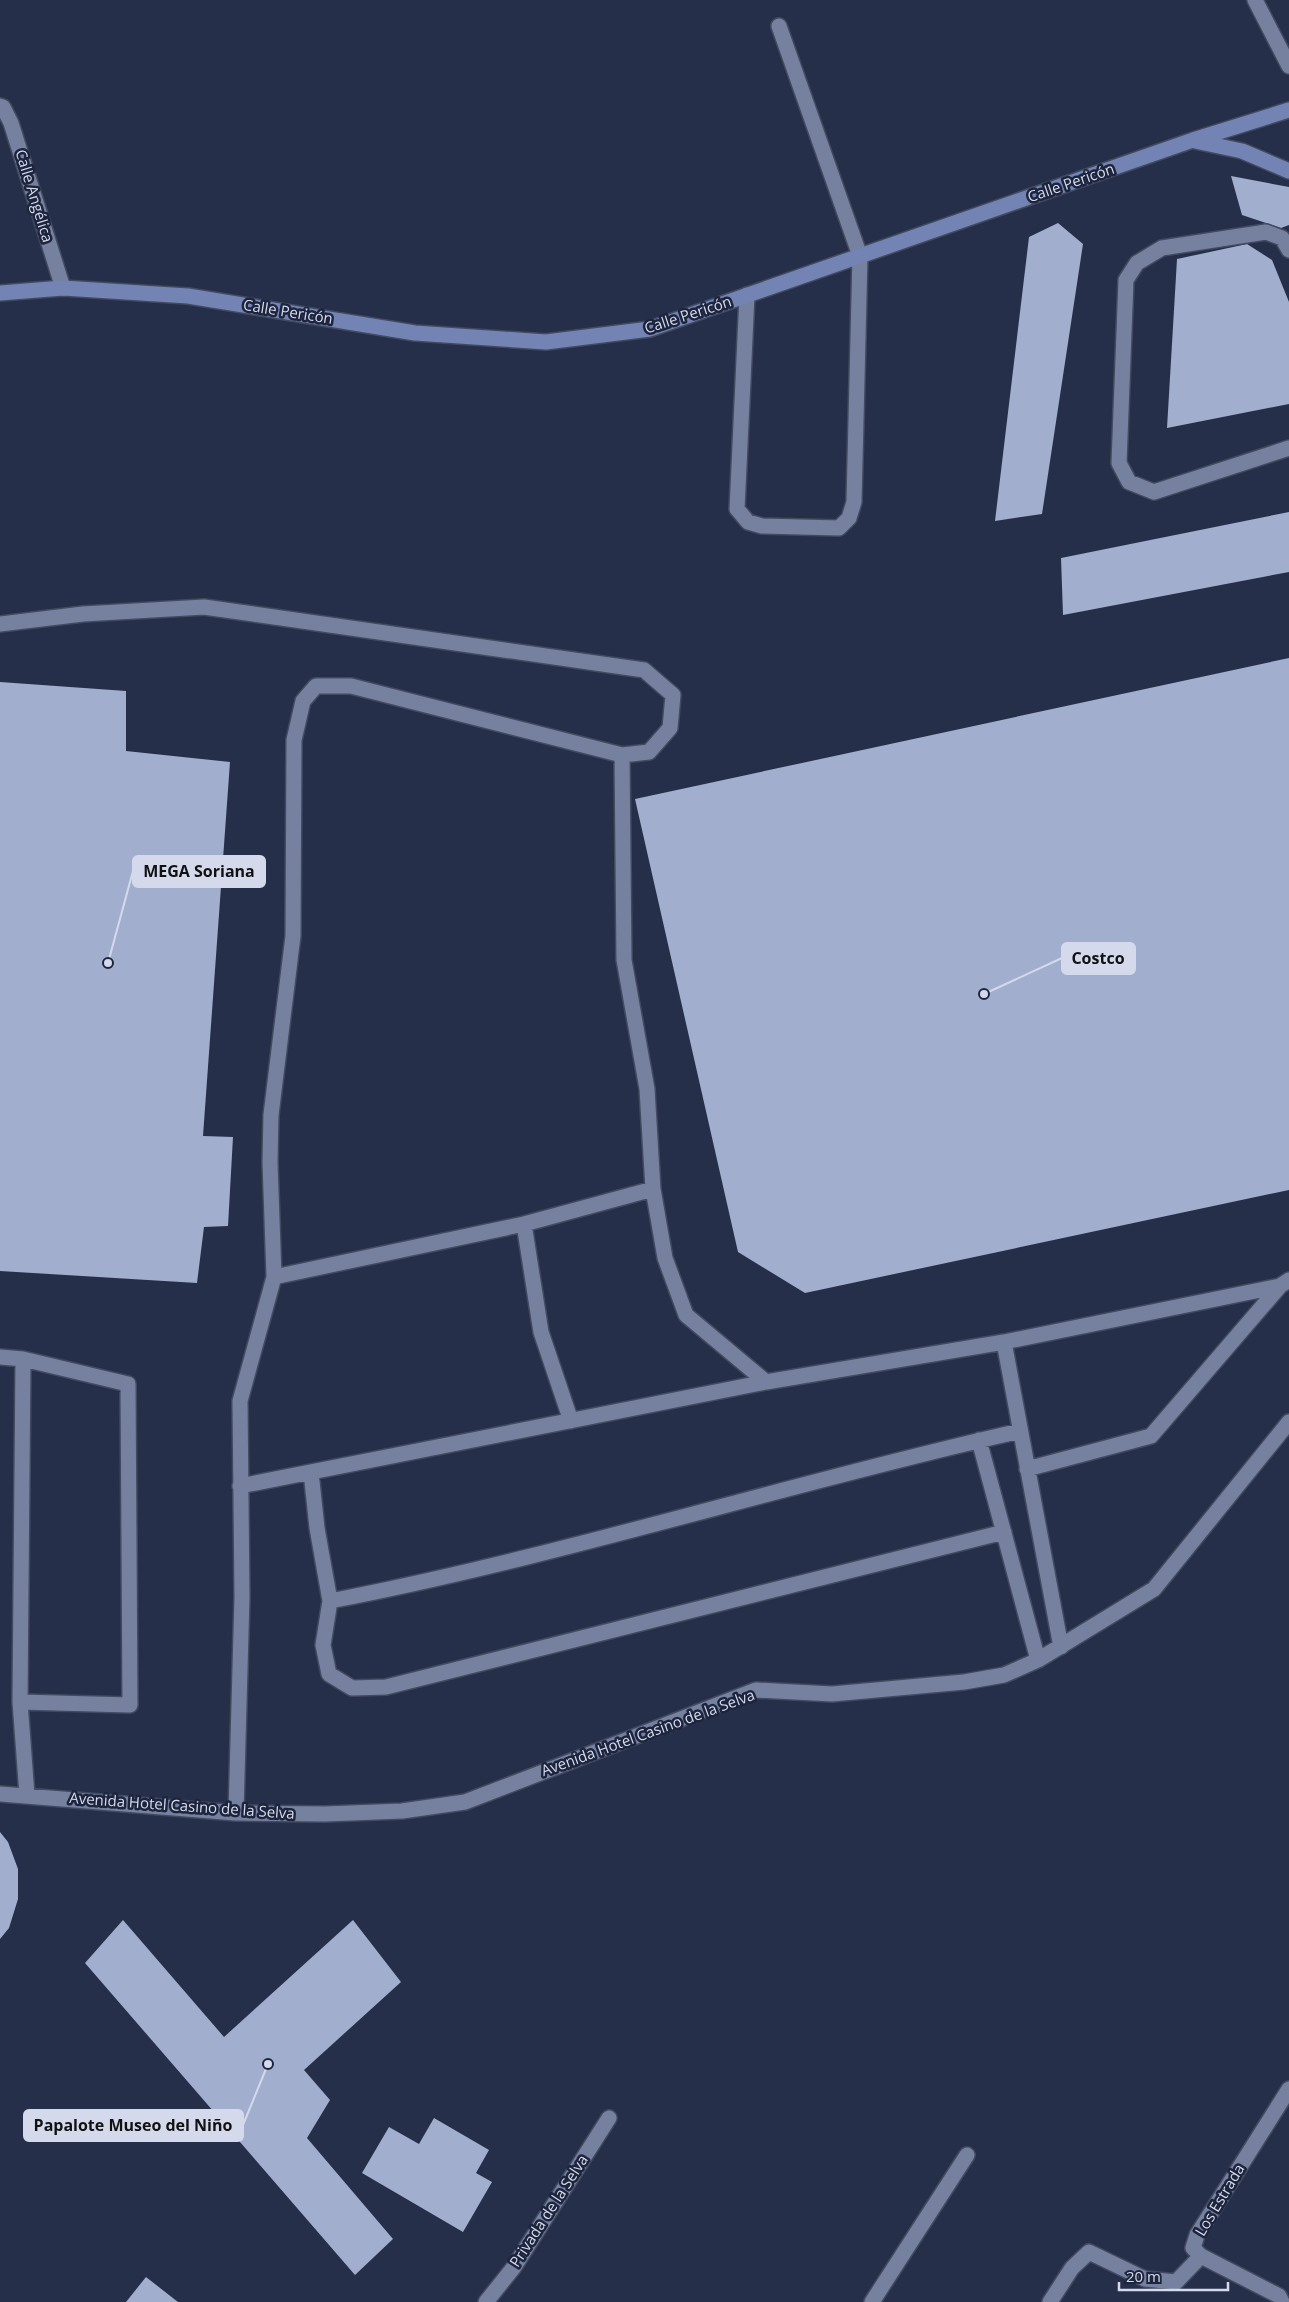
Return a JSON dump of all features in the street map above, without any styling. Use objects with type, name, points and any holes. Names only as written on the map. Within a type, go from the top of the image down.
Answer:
[{"type":"street","points":[[1255,0],[1289,66]]},
{"type":"street","points":[[747,295],[737,509],[748,522],[762,526],[838,528],[849,518],[854,502],[860,256],[779,26]]},
{"type":"street","name":"Calle Angélica","points":[[0,106],[3,107],[11,122],[63,288]]},
{"type":"street","name":"Calle Pericón","points":[[0,293],[63,288],[188,296],[415,333],[546,342],[650,329],[1193,140],[1289,110]]},
{"type":"street","points":[[1193,140],[1242,151],[1289,171]]},
{"type":"street","points":[[1289,250],[1282,238],[1266,232],[1162,248],[1137,263],[1126,280],[1119,463],[1129,482],[1154,492],[1289,448]]},
{"type":"street","points":[[0,624],[83,614],[204,607],[644,670],[673,695],[670,728],[649,752],[622,755],[351,686],[316,686],[303,701],[294,740],[293,936],[271,1115],[274,1277],[240,1401],[242,1597],[236,1813]]},
{"type":"street","points":[[622,755],[624,960],[647,1089],[654,1189],[665,1258],[686,1315],[766,1382]]},
{"type":"street","points":[[274,1277],[524,1224],[654,1189]]},
{"type":"street","points":[[524,1224],[541,1332],[571,1421]]},
{"type":"street","points":[[240,1486],[766,1382],[1004,1342],[1285,1283]]},
{"type":"street","points":[[1027,1469],[1151,1436],[1285,1283]]},
{"type":"street","points":[[1004,1342],[1061,1647]]},
{"type":"street","points":[[0,1357],[23,1359],[128,1384],[130,1705],[20,1702]]},
{"type":"street","points":[[23,1359],[20,1702],[27,1795]]},
{"type":"street","name":"Avenida Hotel Casino de la Selva","points":[[0,1794],[236,1813],[325,1814],[402,1812],[465,1802],[756,1690],[832,1694],[964,1682],[1004,1675],[1038,1660],[1061,1647],[1154,1589],[1289,1422]]},
{"type":"street","points":[[330,1600],[430,1581],[1020,1430]]},
{"type":"street","points":[[979,1440],[1038,1660]]},
{"type":"street","points":[[311,1472],[317,1528],[330,1600],[323,1645],[329,1674],[352,1688],[386,1687],[1004,1532]]},
{"type":"street","name":"Los Estrada","points":[[1282,2302],[1279,2296],[1201,2256],[1193,2248],[1197,2235],[1289,2089]]},
{"type":"street","name":"Privada de la Selva","points":[[486,2302],[514,2267],[609,2118]]},
{"type":"street","points":[[872,2302],[967,2155]]},
{"type":"street","points":[[1050,2302],[1072,2268],[1089,2252],[1145,2279],[1176,2282],[1201,2256]]},
{"type":"building","points":[[1231,176],[1289,187],[1289,225],[1281,228],[1242,215]]},
{"type":"building","points":[[1058,223],[1083,244],[1042,514],[995,521],[1029,237]]},
{"type":"building","points":[[1247,244],[1272,260],[1289,302],[1289,404],[1167,428],[1177,259]]},
{"type":"building","points":[[1289,512],[1289,572],[1063,615],[1061,558]]},
{"type":"building","points":[[1289,658],[1289,1190],[805,1293],[738,1252],[635,799]]},
{"type":"building","points":[[0,682],[126,691],[126,751],[230,762],[203,1136],[233,1137],[228,1226],[204,1227],[197,1283],[0,1271]]},
{"type":"building","points":[[0,1832],[8,1842],[18,1869],[18,1899],[9,1928],[0,1939]]},
{"type":"building","points":[[123,1920],[224,2037],[353,1920],[401,1982],[304,2070],[330,2100],[307,2138],[393,2239],[355,2275],[85,1963]]},
{"type":"building","points":[[434,2118],[489,2150],[476,2173],[492,2182],[463,2232],[362,2173],[389,2127],[419,2144]]},
{"type":"building","points":[[146,2277],[178,2302],[126,2302]]},
{"type":"place","name":"MEGA Soriana","points":[[108,963]]},
{"type":"place","name":"Costco","points":[[984,994]]},
{"type":"place","name":"Papalote Museo del Niño","points":[[268,2064]]}]
